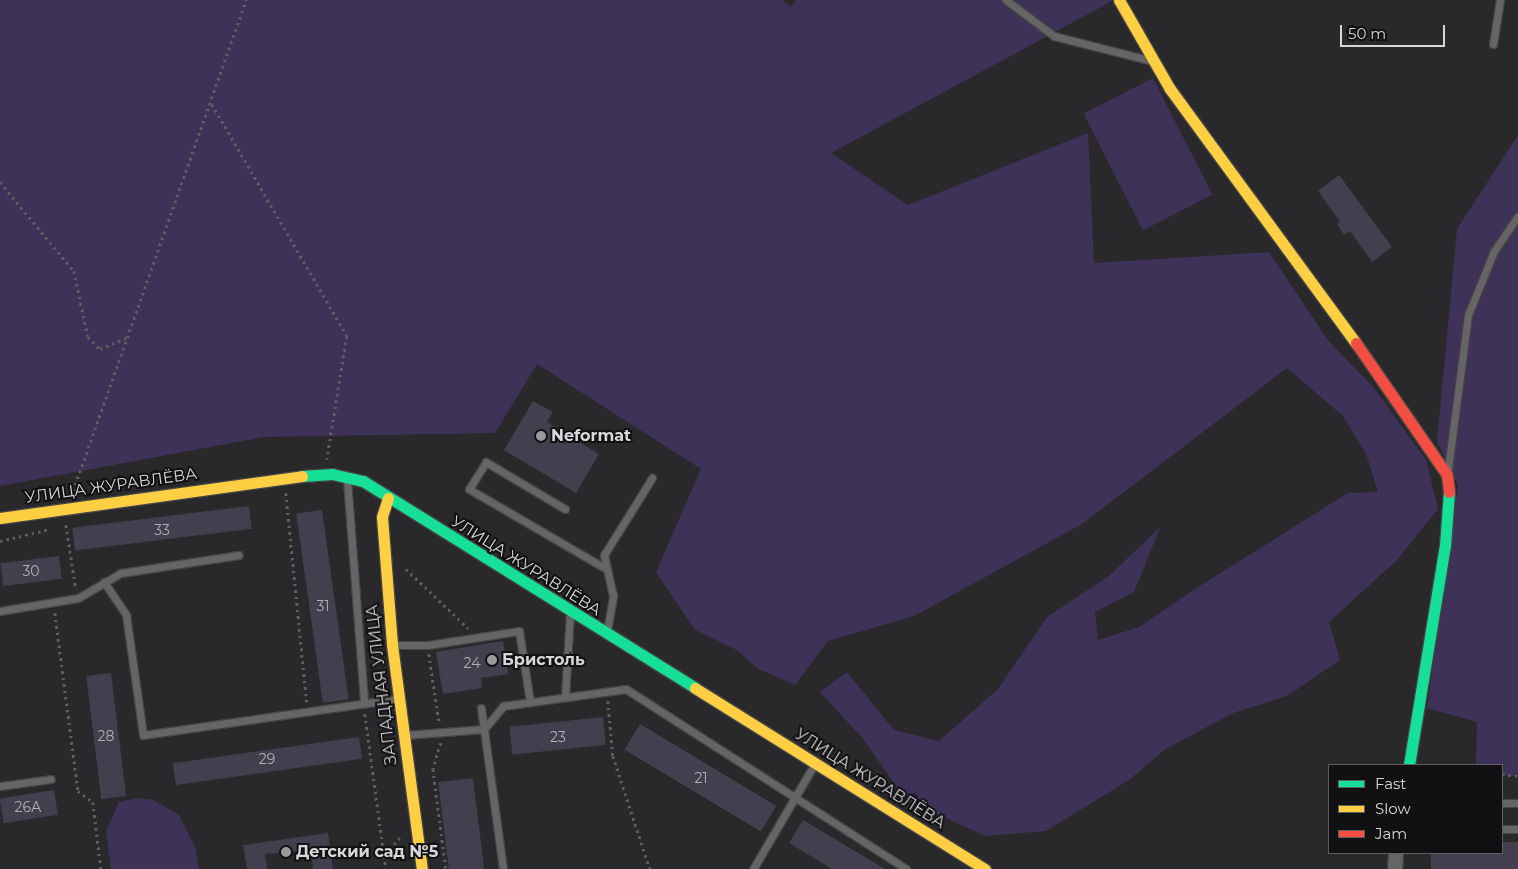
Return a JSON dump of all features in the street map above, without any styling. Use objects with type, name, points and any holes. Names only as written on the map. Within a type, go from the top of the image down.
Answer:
[{"type":"street","points":[[1119,0],[1151,61],[1386,384],[1447,474],[1449,490],[1445,546],[1409,764]]},
{"type":"street","name":"УЛИЦА ЖУРАВЛЁВА","points":[[0,518],[324,474],[363,481],[606,636],[985,869]]},
{"type":"street","name":"ЗАПАДНАЯ УЛИЦА","points":[[388,498],[382,517],[392,645],[397,698],[422,869]]},
{"type":"street","points":[[1394,869],[1396,854]]},
{"type":"lane","points":[[1006,0],[1054,36],[1151,61]]},
{"type":"lane","points":[[1493,44],[1500,0]]},
{"type":"lane","points":[[1447,474],[1468,315],[1494,251],[1518,216]]},
{"type":"lane","points":[[565,509],[486,462],[469,489],[605,568],[612,579],[613,596],[606,636]]},
{"type":"lane","points":[[347,477],[364,703]]},
{"type":"lane","points":[[605,568],[604,555],[652,478]]},
{"type":"lane","points":[[0,611],[78,598],[121,573],[239,554]]},
{"type":"lane","points":[[104,582],[126,615],[143,735],[397,698]]},
{"type":"lane","points":[[565,697],[570,613]]},
{"type":"lane","points":[[392,645],[428,645],[518,631],[530,702]]},
{"type":"lane","points":[[403,735],[440,735],[484,729],[503,706],[626,689],[906,869]]},
{"type":"lane","points":[[481,708],[503,869]]},
{"type":"lane","points":[[753,869],[814,764]]},
{"type":"lane","points":[[0,786],[51,779]]},
{"type":"lane","points":[[1503,803],[1518,803]]},
{"type":"lane","points":[[1503,829],[1518,829]]},
{"type":"path","points":[[78,598],[66,526],[67,509],[212,104],[246,0]]},
{"type":"path","points":[[212,104],[347,336],[324,474]]},
{"type":"path","points":[[0,182],[74,271],[88,337],[100,349],[129,337]]},
{"type":"path","points":[[286,489],[308,712]]},
{"type":"path","points":[[0,541],[66,526]]},
{"type":"path","points":[[406,568],[477,637]]},
{"type":"path","points":[[53,602],[78,791],[93,802],[102,869]]},
{"type":"path","points":[[428,645],[441,748],[433,769],[446,869]]},
{"type":"path","points":[[607,692],[613,756],[650,869]]},
{"type":"path","points":[[364,703],[386,869]]},
{"type":"path","points":[[1503,774],[1518,776]]},
{"type":"shaded area","points":[[0,0],[782,0],[791,7],[796,0],[1114,0],[831,153],[908,205],[1088,133],[1094,263],[1269,252],[1327,339],[1374,388],[1426,460],[1438,509],[1397,560],[1329,622],[1340,660],[1287,696],[1233,713],[1164,750],[1129,780],[1046,831],[985,836],[905,799],[864,740],[820,692],[847,672],[894,730],[939,741],[998,689],[1047,617],[1109,576],[1161,526],[1134,592],[1095,612],[1098,640],[1139,627],[1198,587],[1348,493],[1378,492],[1366,454],[1343,416],[1287,368],[1082,524],[914,616],[828,641],[795,685],[757,668],[737,650],[695,630],[656,572],[701,469],[537,364],[495,433],[264,437],[0,486]]},
{"type":"shaded area","points":[[1153,78],[1212,195],[1143,230],[1084,113]]},
{"type":"shaded area","points":[[1518,135],[1518,776],[1503,776],[1503,764],[1476,764],[1477,722],[1427,708],[1458,485],[1437,441],[1457,229]]},
{"type":"shaded area","points":[[138,798],[153,800],[179,815],[195,847],[199,869],[111,869],[106,831],[119,802]]},
{"type":"building","points":[[1339,175],[1392,247],[1372,262],[1350,231],[1344,235],[1337,224],[1340,222],[1318,191]]},
{"type":"building","name":"Neformat","points":[[533,401],[553,412],[547,422],[599,454],[576,493],[504,450]]},
{"type":"building","points":[[249,506],[252,529],[75,551],[72,528]]},
{"type":"building","points":[[322,510],[349,699],[323,703],[296,514]]},
{"type":"building","points":[[59,556],[62,579],[3,586],[0,563]]},
{"type":"building","points":[[503,641],[508,674],[481,678],[482,688],[443,694],[436,652]]},
{"type":"building","points":[[111,673],[126,796],[101,799],[86,676]]},
{"type":"building","points":[[603,717],[606,745],[512,755],[510,727]]},
{"type":"building","points":[[640,724],[776,806],[761,832],[625,750]]},
{"type":"building","points":[[359,737],[362,759],[176,785],[173,763]]},
{"type":"building","points":[[473,778],[484,869],[449,869],[438,782]]},
{"type":"building","points":[[54,790],[58,815],[4,823],[0,799]]},
{"type":"building","points":[[803,820],[885,869],[832,869],[789,843]]},
{"type":"building","points":[[328,833],[333,869],[313,869],[311,850],[265,854],[267,869],[247,869],[243,845]]},
{"type":"building","points":[[1503,842],[1518,842],[1518,869],[1431,869],[1431,854],[1503,854]]},
{"type":"traffic: fast","points":[[302,476],[332,474],[363,481],[695,688]]},
{"type":"traffic: fast","points":[[1409,764],[1445,546],[1449,492]]},
{"type":"traffic: slow","points":[[1119,0],[1170,89],[1356,343]]},
{"type":"traffic: slow","points":[[0,518],[302,476]]},
{"type":"traffic: slow","points":[[388,498],[382,517],[392,645],[422,869]]},
{"type":"traffic: slow","points":[[695,688],[985,869]]},
{"type":"traffic: jam","points":[[1356,343],[1447,475],[1449,492]]},
{"type":"place","name":"Neformat","points":[[541,436]]},
{"type":"place","name":"Бристоль","points":[[492,660]]},
{"type":"place","name":"Детский сад №5","points":[[286,852]]}]
